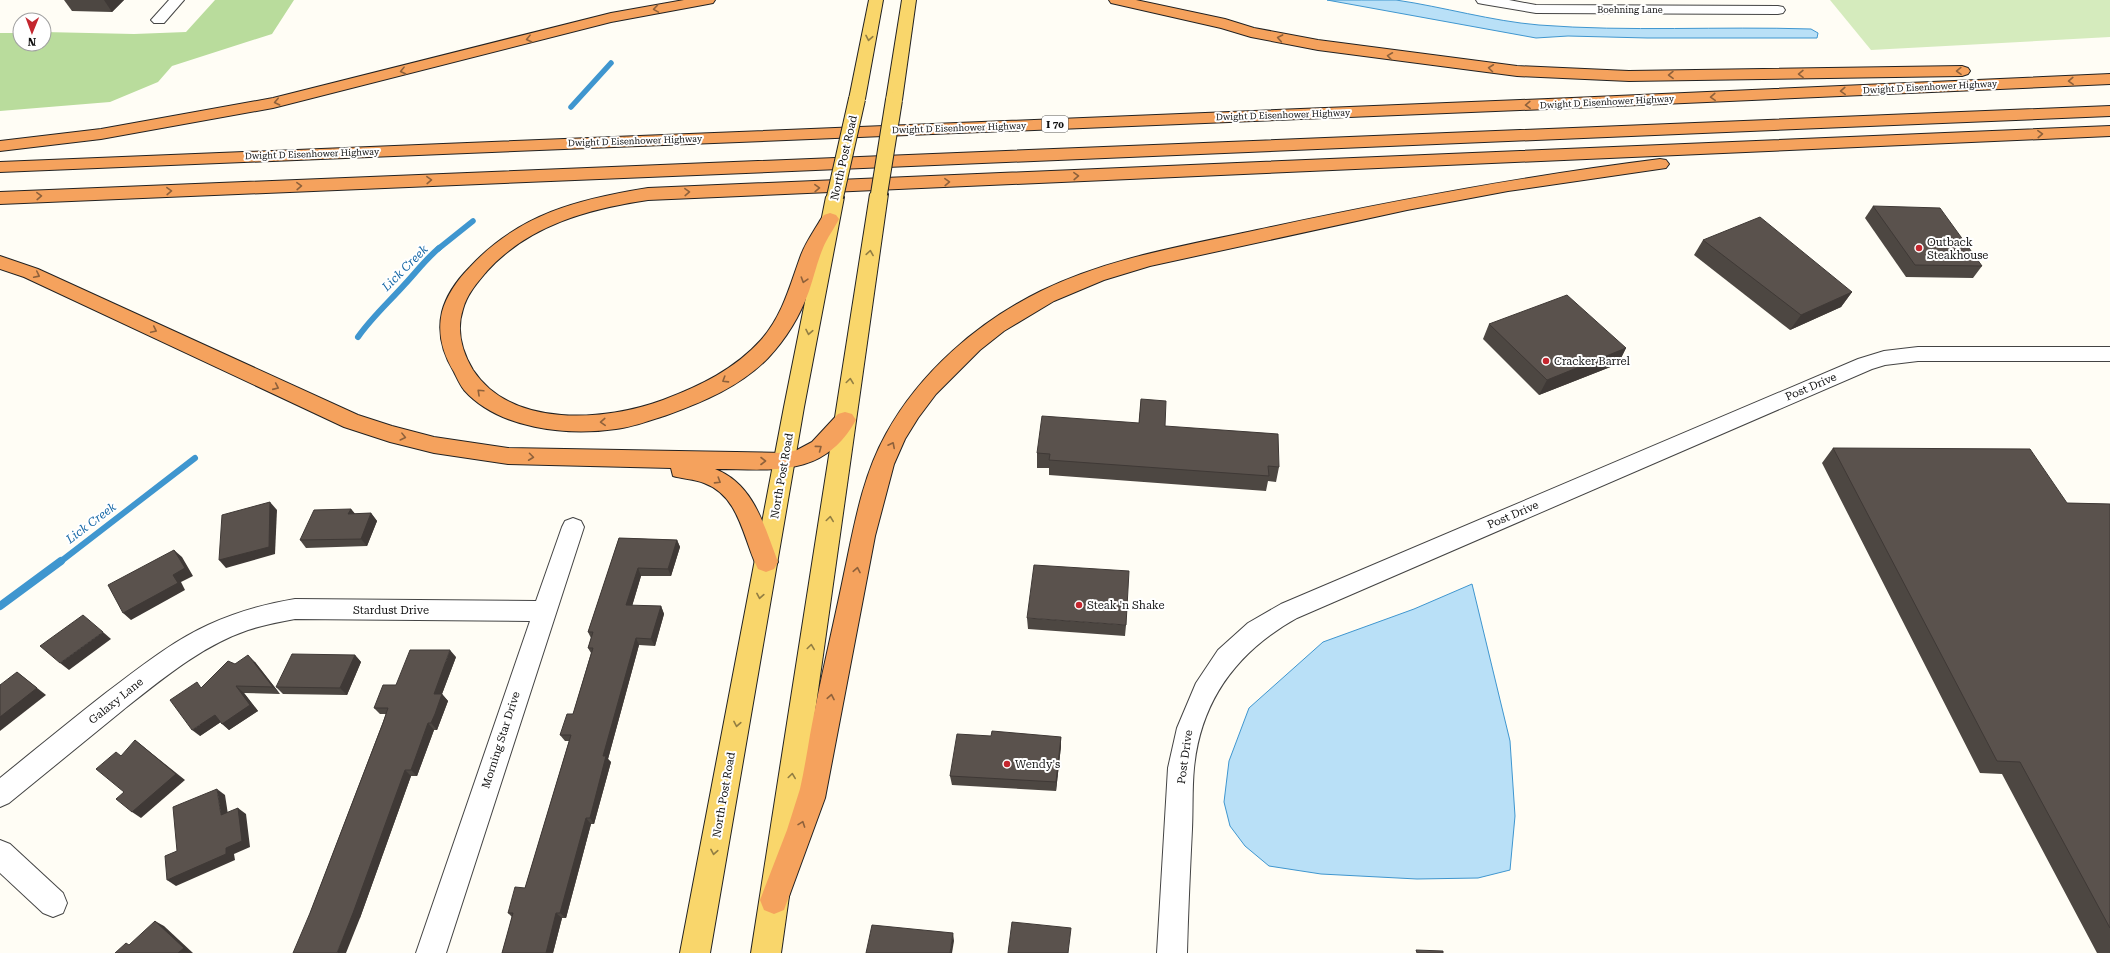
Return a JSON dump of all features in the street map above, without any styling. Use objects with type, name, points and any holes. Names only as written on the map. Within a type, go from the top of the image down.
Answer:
[{"type":"highway","points":[[0,146],[109,133],[273,103],[611,18],[708,0]]},
{"type":"highway","points":[[1116,0],[1225,24],[1251,32],[1318,45],[1516,71],[1629,76],[2110,68]]},
{"type":"highway","name":"Dwight D Eisenhower Highway","points":[[0,167],[1556,104],[2110,79]]},
{"type":"highway","points":[[0,198],[2110,111]]},
{"type":"highway","points":[[830,219],[813,249],[802,286],[786,319],[769,344],[743,369],[718,384],[689,399],[651,413],[617,421],[584,423],[551,422],[523,414],[487,399],[470,382],[452,349],[452,312],[464,286],[485,261],[513,237],[548,218],[618,198],[648,194],[2001,136],[2110,130]]},
{"type":"highway","points":[[774,900],[809,805],[862,542],[884,461],[912,413],[941,375],[962,354],[1022,310],[1070,285],[1129,265],[1363,212],[1448,195],[1534,181],[1677,162],[2001,136]]},
{"type":"highway","points":[[0,262],[31,272],[335,414],[390,434],[434,445],[508,456],[626,460],[785,461],[800,458],[821,448],[845,420]]},
{"type":"highway","points":[[626,460],[709,475],[734,490],[747,511],[766,562]]},
{"type":"main road","name":"North Post Road","points":[[695,953],[830,219],[857,99],[876,0]]},
{"type":"main road","points":[[766,953],[909,0]]},
{"type":"street","points":[[159,20],[177,0]]},
{"type":"street","name":"Boehning Lane","points":[[1483,0],[1536,9],[1778,10]]},
{"type":"street","name":"Post Drive","points":[[1172,953],[1181,768],[1185,742],[1195,711],[1206,687],[1232,652],[1257,630],[1289,611],[1864,364],[1884,358],[1918,354],[2110,354]]},
{"type":"street","name":"Morning Star Drive","points":[[431,953],[573,527]]},
{"type":"street","name":"Stardust Drive","points":[[240,622],[269,613],[295,609],[544,611]]},
{"type":"street","name":"Galaxy Lane","points":[[0,794],[165,662],[202,638],[240,622]]},
{"type":"street","points":[[0,854],[53,903]]},
{"type":"green space","points":[[215,0],[294,0],[272,34],[172,66],[158,82],[110,102],[0,111],[0,33],[12,33],[12,52],[52,52],[52,32],[134,34],[186,32]]},
{"type":"green space","points":[[1830,0],[2110,0],[2110,37],[1871,50]]},
{"type":"water","points":[[1327,0],[1396,0],[1485,17],[1539,25],[1641,29],[1811,29],[1818,33],[1817,38],[1647,38],[1568,36],[1536,38]]},
{"type":"water","points":[[1472,584],[1510,741],[1515,816],[1510,870],[1478,878],[1417,879],[1321,874],[1269,866],[1245,846],[1230,826],[1224,802],[1229,761],[1249,708],[1323,642],[1414,609]]},
{"type":"building","points":[[1873,206],[1940,208],[1982,266],[1915,265]]},
{"type":"building","points":[[1760,217],[1852,292],[1801,315],[1703,240]]},
{"type":"building","points":[[1567,295],[1626,348],[1547,380],[1489,324]]},
{"type":"building","points":[[1141,399],[1166,401],[1165,426],[1278,434],[1279,467],[1268,466],[1269,476],[1049,460],[1050,454],[1037,453],[1042,416],[1139,423]]},
{"type":"building","points":[[1833,448],[2030,449],[2067,503],[2110,504],[2110,928],[2020,762],[1997,761]]},
{"type":"building","points":[[270,502],[269,547],[219,560],[222,515]]},
{"type":"building","points":[[351,509],[348,514],[371,513],[361,539],[300,540],[314,510]]},
{"type":"building","points":[[619,538],[677,540],[668,569],[638,568],[626,605],[661,606],[651,639],[636,638],[603,756],[606,756],[590,818],[586,818],[560,913],[556,913],[546,953],[502,953],[513,913],[508,913],[515,887],[525,888],[571,735],[560,735],[567,714],[573,714],[593,648],[588,648],[593,632],[588,632]]},
{"type":"building","points":[[174,550],[185,568],[173,575],[178,583],[123,613],[108,585]]},
{"type":"building","name":"Steak 'n Shake","points":[[1034,565],[1129,571],[1126,625],[1027,618]]},
{"type":"building","points":[[83,615],[103,632],[60,663],[40,646]]},
{"type":"building","points":[[410,650],[450,650],[434,694],[442,694],[435,714],[431,723],[428,723],[411,770],[405,770],[337,953],[293,953],[310,913],[388,708],[374,708],[383,685],[396,685]]},
{"type":"building","points":[[292,654],[355,655],[340,688],[276,687]]},
{"type":"building","points":[[248,655],[273,687],[236,686],[250,705],[222,724],[215,715],[192,730],[170,700],[197,682],[201,688],[228,661],[235,664]]},
{"type":"building","points":[[17,672],[37,688],[0,717],[0,685]]},
{"type":"building","name":"Wendy's","points":[[992,731],[1061,737],[1056,782],[950,776],[957,734],[991,736]]},
{"type":"building","points":[[135,740],[176,774],[132,812],[116,799],[124,792],[96,769],[116,752],[121,756]]},
{"type":"building","points":[[217,789],[221,815],[238,808],[242,841],[226,848],[226,854],[167,880],[165,856],[177,851],[173,807]]},
{"type":"building","points":[[155,921],[184,948],[178,953],[115,953],[126,943],[129,945]]},
{"type":"building","points":[[1012,922],[1071,928],[1068,953],[1008,953]]},
{"type":"building","points":[[872,925],[953,933],[950,953],[866,953]]},
{"type":"building","points":[[1416,950],[1443,951],[1443,953],[1417,953]]},
{"type":"waterway","name":"Lick Creek","points":[[571,107],[611,63]]},
{"type":"waterway","name":"Lick Creek","points":[[438,249],[473,221]]},
{"type":"waterway","name":"Lick Creek","points":[[358,337],[375,316],[438,249]]},
{"type":"waterway","name":"Lick Creek","points":[[60,562],[195,458]]},
{"type":"waterway","name":"Lick Creek","points":[[0,606],[61,561]]},
{"type":"place","name":"Outback Steakhouse","points":[[1919,248]]},
{"type":"place","name":"Cracker Barrel","points":[[1546,361]]},
{"type":"place","name":"Steak 'n Shake","points":[[1079,605]]},
{"type":"place","name":"Wendy's","points":[[1007,764]]}]
